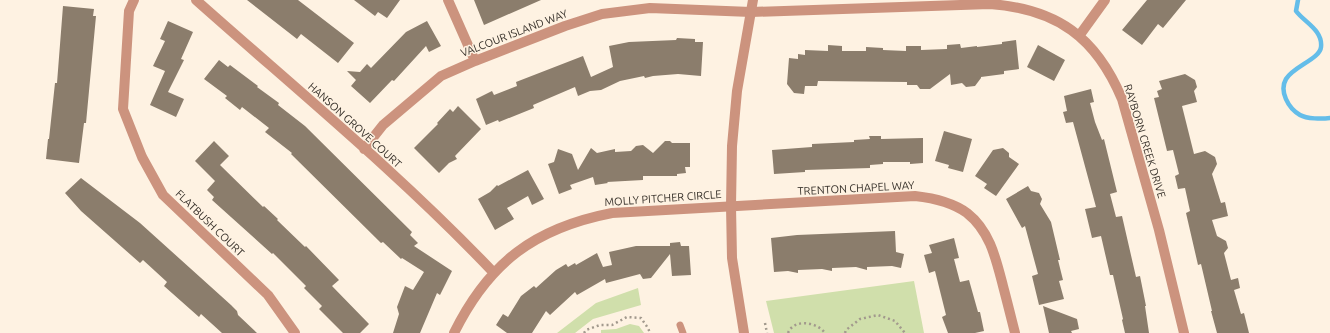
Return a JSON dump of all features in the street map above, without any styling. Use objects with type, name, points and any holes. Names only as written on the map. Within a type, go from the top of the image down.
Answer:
[{"type":"street","name":"FLATBUSH COURT","points":[[134,0],[129,11],[123,109],[142,157],[163,195],[268,295],[295,333]]},
{"type":"street","name":"HANSON GROVE COURT","points":[[196,0],[364,149],[457,234],[494,273]]},
{"type":"street","points":[[448,0],[475,61]]},
{"type":"street","points":[[744,333],[732,258],[732,146],[737,91],[753,0]]},
{"type":"street","points":[[1079,36],[1105,0]]},
{"type":"street","name":"RAYBORN CREEK DRIVE","points":[[751,12],[990,4],[1012,5],[1033,10],[1072,30],[1088,44],[1102,61],[1114,79],[1122,99],[1159,230],[1184,333]]},
{"type":"street","name":"VALCOUR ISLAND WAY","points":[[364,149],[383,125],[441,76],[565,26],[602,14],[650,8],[751,12]]},
{"type":"street","name":"TRENTON CHAPEL WAY","points":[[731,206],[916,196],[934,198],[951,204],[967,213],[977,223],[987,237],[994,253],[1015,333]]},
{"type":"street","name":"MOLLY PITCHER CIRCLE","points":[[454,333],[464,313],[476,295],[494,273],[521,249],[543,235],[562,226],[586,218],[612,213],[731,206]]},
{"type":"lane","points":[[680,325],[683,333]]},
{"type":"path","points":[[845,333],[846,330],[860,319],[878,315],[895,321],[906,333]]},
{"type":"path","points":[[584,333],[586,330],[600,325],[612,325],[627,317],[641,318],[650,333]]},
{"type":"path","points":[[765,323],[768,333]]},
{"type":"path","points":[[788,333],[789,330],[796,326],[806,323],[816,325],[823,329],[825,333]]},
{"type":"green space","points":[[914,281],[924,333],[774,333],[766,301]]},
{"type":"green space","points":[[638,288],[641,305],[593,319],[575,333],[557,333],[596,303]]},
{"type":"green space","points":[[630,324],[639,326],[644,333],[601,333],[601,330],[616,329]]},
{"type":"building","points":[[247,0],[298,0],[354,43],[338,63],[301,34],[297,39]]},
{"type":"building","points":[[354,0],[400,0],[387,18],[378,12],[375,16]]},
{"type":"building","points":[[474,0],[541,0],[484,25]]},
{"type":"building","points":[[1147,0],[1186,0],[1163,28],[1158,24],[1142,45],[1122,30]]},
{"type":"building","points":[[63,6],[94,9],[93,16],[96,16],[86,123],[84,123],[79,163],[46,159],[55,83],[57,83]]},
{"type":"building","points":[[168,21],[193,32],[181,59],[184,60],[168,92],[184,99],[176,117],[150,105],[165,71],[153,66],[165,41],[160,39]]},
{"type":"building","points":[[427,21],[441,46],[429,52],[426,46],[394,81],[392,80],[370,103],[351,86],[356,80],[347,71],[360,72],[367,64],[371,68],[406,32]]},
{"type":"building","points":[[677,38],[695,39],[695,42],[703,42],[701,76],[678,74],[645,78],[644,76],[620,81],[601,90],[590,91],[578,96],[575,87],[533,105],[534,108],[499,122],[498,120],[486,125],[476,99],[492,91],[494,95],[517,86],[516,82],[583,56],[591,77],[613,67],[609,46],[629,42],[676,40]]},
{"type":"building","points":[[1016,40],[1019,69],[1004,71],[1004,74],[981,77],[975,86],[966,87],[962,83],[951,85],[950,74],[930,89],[920,89],[917,85],[907,85],[907,82],[818,81],[817,86],[805,86],[804,94],[794,93],[787,84],[789,58],[798,59],[798,54],[805,55],[805,50],[828,51],[828,45],[842,46],[842,51],[866,51],[866,47],[883,48],[883,50],[906,51],[906,46],[921,46],[921,50],[947,49],[947,45],[960,44],[961,48],[977,47],[1002,44],[1002,42]]},
{"type":"building","points":[[1038,45],[1065,60],[1054,81],[1027,67]]},
{"type":"building","points":[[219,60],[228,67],[230,65],[258,86],[257,87],[279,103],[278,105],[305,126],[412,232],[410,235],[418,243],[414,246],[452,271],[440,295],[437,293],[420,333],[393,333],[399,314],[397,307],[405,286],[413,290],[424,272],[402,258],[401,259],[383,242],[381,243],[291,154],[292,153],[265,132],[269,128],[242,107],[240,110],[225,98],[227,96],[204,79]]},
{"type":"building","points":[[1185,74],[1195,80],[1197,87],[1194,91],[1197,102],[1182,106],[1194,154],[1205,151],[1215,157],[1217,164],[1212,174],[1221,203],[1225,202],[1228,216],[1212,220],[1217,236],[1226,241],[1228,248],[1224,253],[1231,280],[1238,278],[1240,288],[1234,290],[1241,314],[1244,313],[1249,333],[1217,333],[1201,264],[1198,265],[1186,213],[1190,211],[1185,188],[1178,189],[1175,176],[1179,174],[1173,150],[1167,151],[1154,98],[1159,97],[1157,91],[1162,89],[1159,81]]},
{"type":"building","points":[[1091,89],[1094,102],[1090,103],[1102,140],[1104,139],[1117,192],[1110,194],[1116,217],[1122,216],[1136,277],[1140,276],[1146,306],[1149,333],[1125,333],[1113,275],[1110,275],[1101,236],[1092,238],[1085,209],[1096,207],[1073,122],[1066,123],[1063,112],[1067,111],[1064,96]]},
{"type":"building","points":[[458,106],[481,129],[455,156],[457,159],[449,163],[439,173],[414,148],[438,124],[437,123],[450,109],[453,112]]},
{"type":"building","points":[[944,131],[972,139],[963,172],[948,168],[949,165],[935,161]]},
{"type":"building","points":[[869,136],[881,136],[881,139],[923,138],[923,163],[910,164],[910,162],[883,162],[883,164],[870,165],[870,168],[805,170],[805,172],[774,174],[772,150],[812,147],[812,144],[854,142],[854,140],[870,139]]},
{"type":"building","points":[[214,141],[229,156],[220,165],[263,207],[264,206],[278,219],[277,220],[305,247],[306,246],[339,280],[332,286],[369,324],[360,333],[343,333],[319,309],[322,306],[304,288],[306,286],[273,253],[272,254],[212,200],[214,197],[207,190],[215,181],[195,161]]},
{"type":"building","points":[[665,141],[670,141],[672,143],[690,143],[690,167],[685,167],[686,173],[677,174],[677,176],[643,176],[643,180],[607,182],[608,183],[595,185],[593,177],[570,185],[572,189],[559,194],[548,164],[554,162],[558,149],[572,154],[578,170],[591,148],[597,153],[615,149],[615,152],[631,151],[636,146],[643,145],[653,153]]},
{"type":"building","points":[[1003,148],[1009,153],[1009,157],[1019,164],[996,196],[984,188],[987,184],[975,176],[993,150]]},
{"type":"building","points":[[528,170],[544,199],[532,205],[528,196],[507,208],[514,219],[495,230],[478,199],[490,192],[497,185],[498,186]]},
{"type":"building","points":[[81,178],[140,223],[231,305],[237,311],[238,315],[257,333],[222,333],[201,314],[199,317],[164,286],[167,282],[143,260],[140,263],[81,211],[65,193]]},
{"type":"building","points":[[1028,186],[1031,191],[1039,193],[1042,199],[1040,204],[1051,222],[1063,280],[1059,281],[1064,299],[1039,305],[1032,276],[1038,274],[1025,226],[1022,228],[1006,199]]},
{"type":"building","points":[[895,231],[896,252],[904,254],[901,268],[892,266],[867,267],[867,270],[856,267],[832,268],[832,271],[822,269],[798,270],[798,273],[788,271],[774,272],[771,238],[797,235]]},
{"type":"building","points":[[954,238],[959,258],[954,259],[960,282],[969,280],[978,312],[980,312],[984,331],[975,333],[948,333],[942,317],[946,315],[935,271],[929,273],[924,255],[932,253],[929,245]]},
{"type":"building","points":[[680,242],[681,246],[689,246],[691,275],[672,276],[670,254],[651,278],[643,279],[640,274],[606,283],[605,279],[577,295],[575,292],[550,315],[546,311],[532,333],[507,333],[496,325],[503,314],[508,317],[521,296],[534,286],[536,288],[556,270],[566,264],[568,267],[575,263],[576,265],[597,253],[603,267],[612,265],[609,252],[636,246],[670,246],[670,243]]},
{"type":"building","points":[[1043,306],[1077,319],[1079,329],[1071,331],[1072,333],[1049,333]]},
{"type":"waterway","points":[[1298,0],[1296,11],[1316,31],[1321,41],[1321,47],[1320,51],[1312,59],[1295,70],[1286,79],[1284,84],[1284,94],[1288,104],[1300,115],[1319,119],[1330,118]]}]
